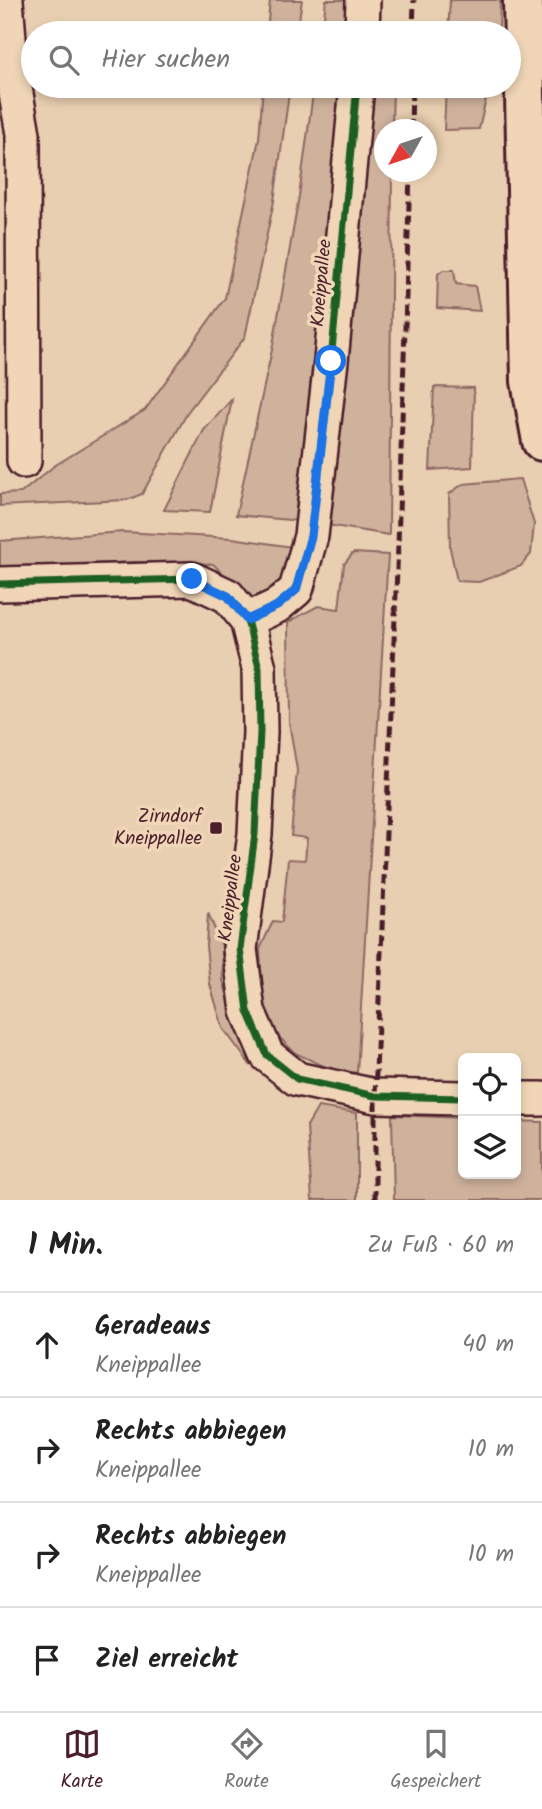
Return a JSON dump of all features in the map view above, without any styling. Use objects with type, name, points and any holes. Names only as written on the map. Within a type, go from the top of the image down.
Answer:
[{"type":"street","points":[[6,0],[21,61]]},
{"type":"street","points":[[362,21],[363,0]]},
{"type":"street","points":[[523,0],[531,381],[542,441]]},
{"type":"street","points":[[22,98],[24,461]]},
{"type":"street","name":"Kneippallee","points":[[247,620],[277,606],[296,590],[311,536],[356,98]]},
{"type":"street","name":"Kneippallee","points":[[0,584],[192,579],[228,596],[247,620],[259,668],[260,732],[255,834],[240,949],[248,1011],[267,1055],[297,1079],[375,1096],[458,1098]]},
{"type":"street","points":[[521,1099],[542,1099]]},
{"type":"shaded area","points":[[270,0],[302,0],[299,21],[268,21]]},
{"type":"shaded area","points":[[326,0],[355,0],[354,21],[323,21]]},
{"type":"shaded area","points":[[450,0],[500,0],[499,21],[449,21]]},
{"type":"shaded area","points":[[262,98],[288,98],[274,201],[245,337],[189,410],[142,494],[127,500],[0,506],[0,494],[21,493],[54,466],[145,410],[225,298],[259,139]]},
{"type":"shaded area","points":[[312,98],[347,98],[300,521],[236,515],[273,345],[299,196]]},
{"type":"shaded area","points":[[364,98],[393,98],[392,119],[374,119],[374,182],[392,182],[389,535],[321,524]]},
{"type":"shaded area","points":[[445,98],[486,98],[479,129],[444,130]]},
{"type":"shaded area","points":[[443,270],[454,270],[456,284],[475,286],[480,311],[437,308],[438,274]]},
{"type":"shaded area","points":[[434,387],[474,388],[472,467],[430,470]]},
{"type":"shaded area","points":[[232,399],[210,512],[164,510],[204,430]]},
{"type":"shaded area","points":[[520,479],[534,524],[531,554],[521,566],[479,582],[457,581],[450,548],[449,494],[463,484]]},
{"type":"shaded area","points":[[123,532],[232,538],[299,548],[284,586],[259,598],[247,597],[213,564],[135,562],[0,568],[0,541]]},
{"type":"shaded area","points":[[353,553],[388,555],[357,1073],[328,1068],[295,1053],[270,1028],[262,989],[260,949],[273,921],[282,922],[288,859],[305,860],[307,838],[291,836],[297,770],[289,722],[288,622],[318,606],[339,609],[344,564]]},
{"type":"shaded area","points":[[208,913],[222,946],[223,980],[235,1024],[251,1066],[223,1028],[210,984],[206,946]]},
{"type":"shaded area","points":[[318,1107],[357,1113],[357,1200],[312,1200],[307,1126]]},
{"type":"shaded area","points":[[392,1115],[458,1118],[458,1179],[521,1179],[521,1121],[542,1122],[542,1200],[394,1200]]},
{"type":"railway","points":[[413,21],[414,0]]},
{"type":"railway","points":[[411,119],[412,98]]},
{"type":"railway","points":[[375,1200],[375,1096],[410,182]]},
{"type":"cycle path","points":[[247,620],[277,606],[296,590],[311,536],[356,98]]},
{"type":"cycle path","points":[[0,584],[192,579],[228,596],[247,620],[259,668],[260,732],[255,834],[240,949],[248,1011],[267,1055],[297,1079],[375,1096],[458,1098]]},
{"type":"place","name":"Zirndorf Kneippallee","points":[[216,828]]},
{"type":"route","points":[[192,579],[228,596],[247,620],[277,606],[296,590],[311,536],[331,361]]}]
